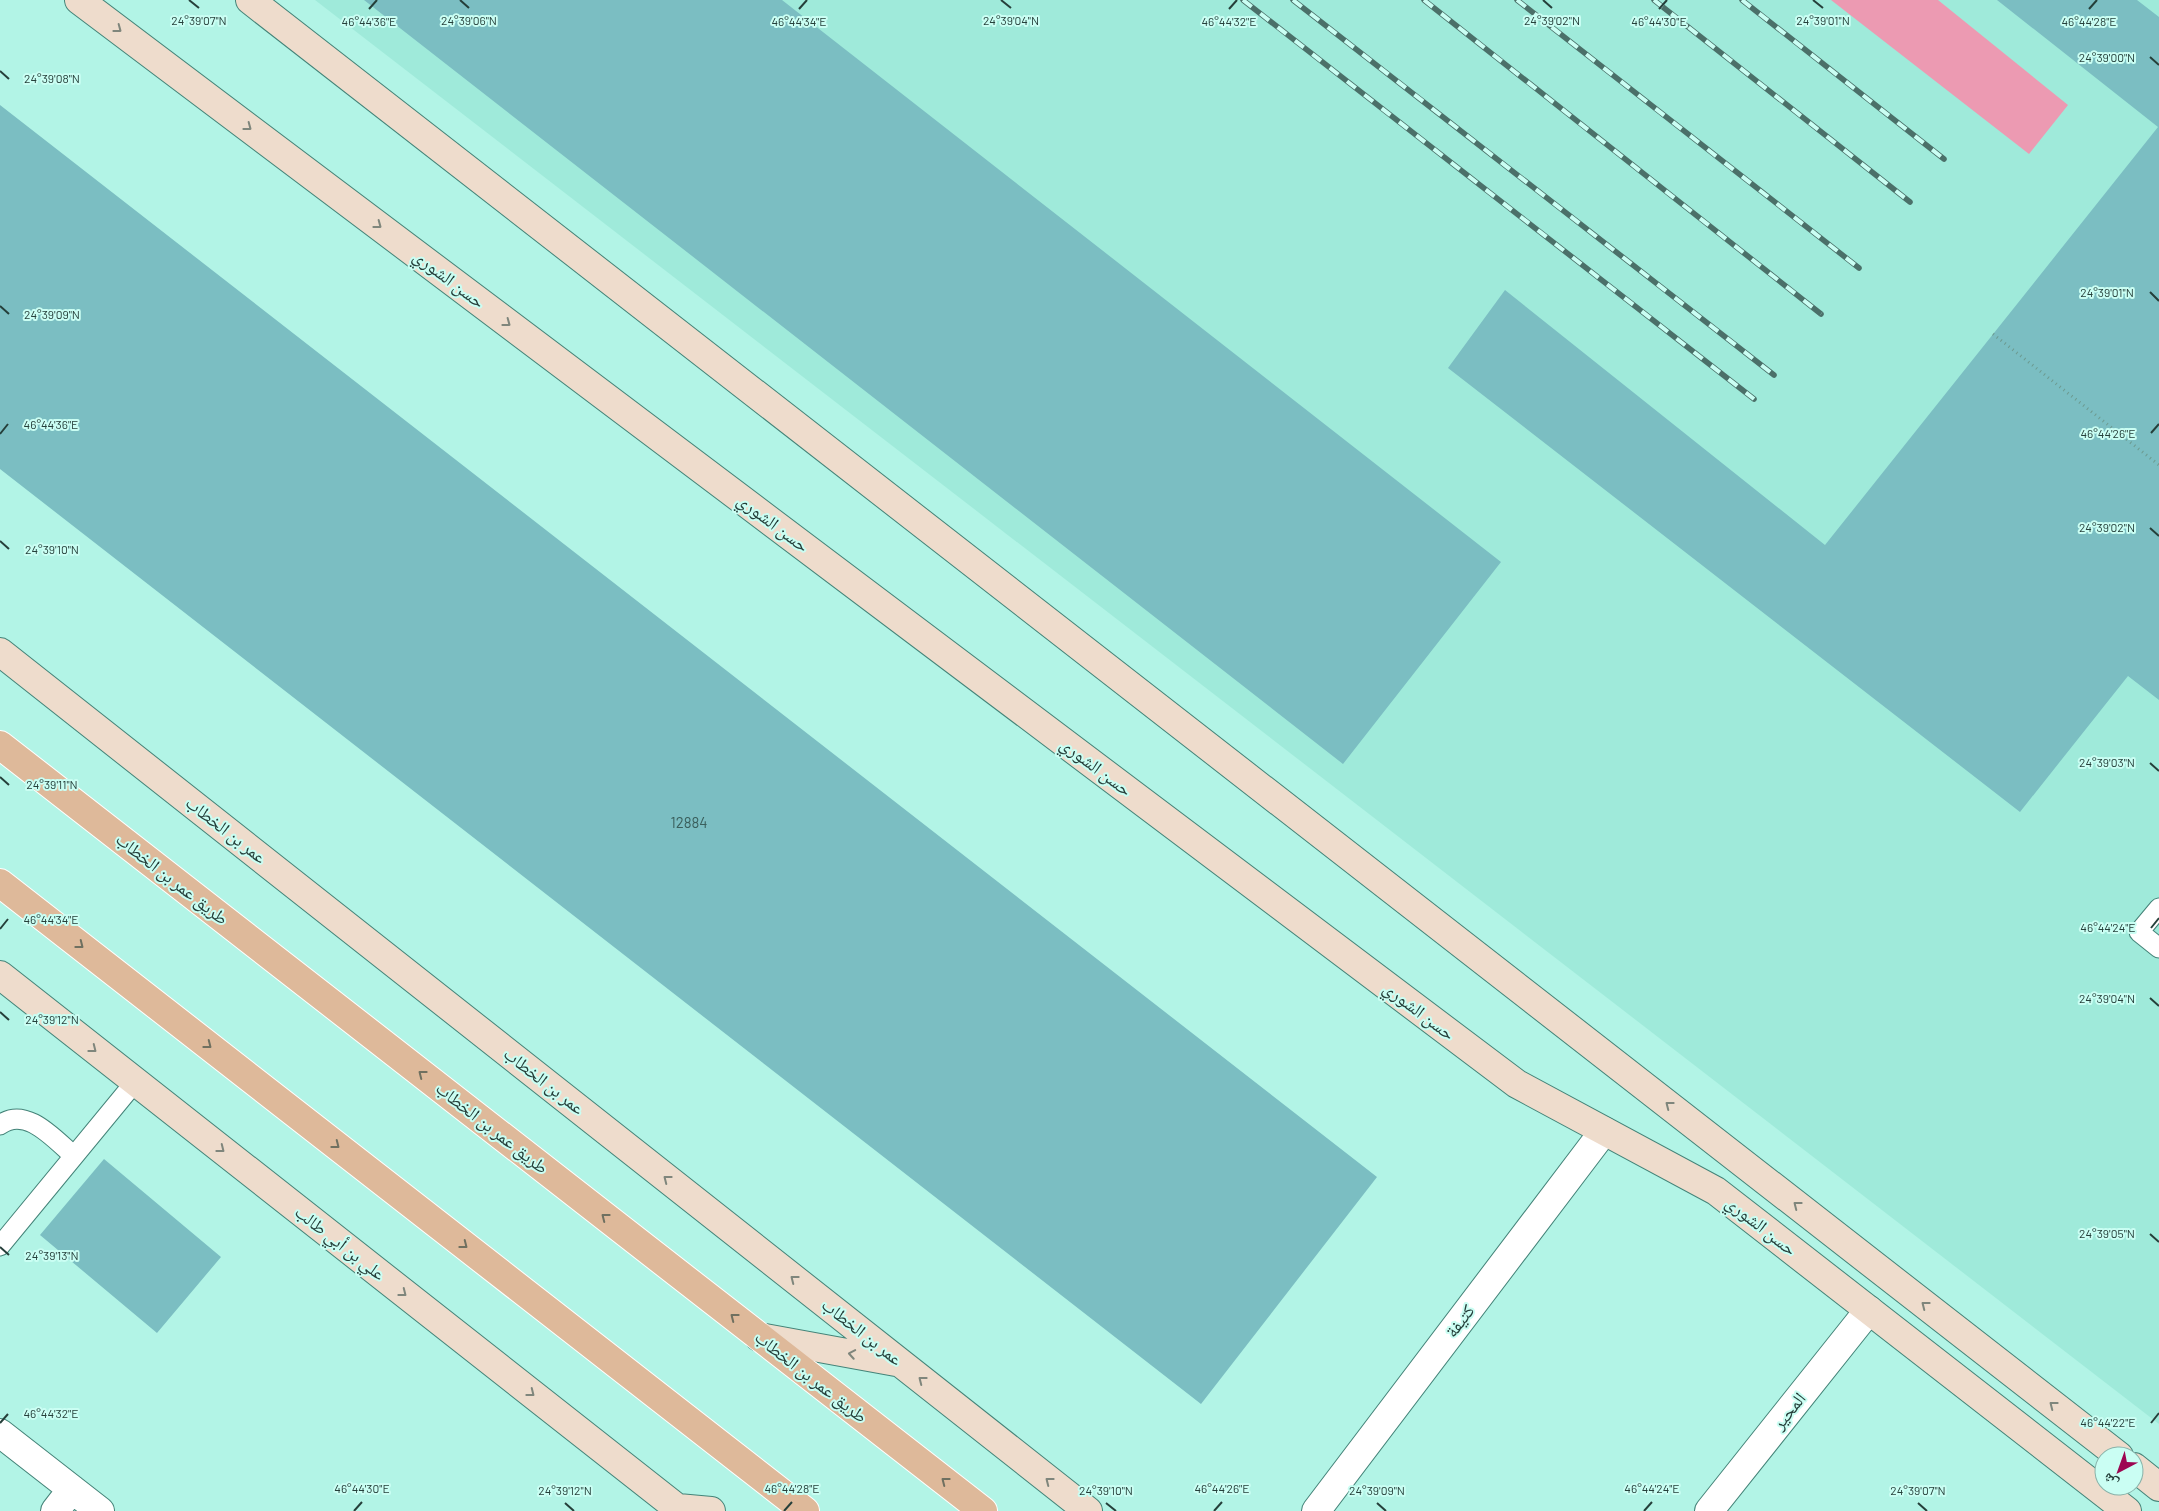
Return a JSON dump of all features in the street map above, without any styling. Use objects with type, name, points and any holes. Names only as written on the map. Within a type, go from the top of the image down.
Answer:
[{"type":"main road","name":"طريق عمر بن الخطاب","points":[[0,745],[983,1511]]},
{"type":"main road","points":[[0,883],[805,1511]]},
{"type":"street","name":"حسن الشوري","points":[[79,0],[1517,1084],[1716,1191],[2127,1511]]},
{"type":"street","points":[[250,0],[2107,1446]]},
{"type":"street","name":"عمر بن الخطاب","points":[[0,652],[1088,1511]]},
{"type":"street","name":"علي بن أبي طالب","points":[[0,975],[679,1510]]},
{"type":"street","name":"كتيفة","points":[[1316,1511],[1604,1131]]},
{"type":"street","name":"المحير","points":[[1709,1511],[1869,1310]]},
{"type":"street","points":[[759,1337],[900,1363]]},
{"type":"street","points":[[0,1433],[100,1511]]},
{"type":"street","points":[[2144,1475],[2159,1487]]},
{"type":"street","points":[[55,1511],[72,1489]]},
{"type":"street","points":[[679,1510],[710,1511]]},
{"type":"lane","points":[[2159,908],[2139,932],[2159,948]]},
{"type":"lane","points":[[0,1246],[135,1082]]},
{"type":"lane","points":[[0,1125],[5,1121],[17,1118],[28,1120],[74,1156]]},
{"type":"path","points":[[1993,334],[2159,465]]},
{"type":"shaded area","points":[[315,0],[2159,0],[2159,1424]]},
{"type":"shaded area","points":[[1831,0],[1938,0],[2068,105],[2029,154]]},
{"type":"building","points":[[364,0],[782,0],[1501,562],[1343,764]]},
{"type":"building","points":[[1997,0],[2137,0],[2159,17],[2159,700],[2128,676],[2020,812],[1448,368],[1505,290],[1825,545],[2158,127]]},
{"type":"building","points":[[0,105],[1377,1177],[1201,1404],[0,469]]},
{"type":"building","points":[[104,1159],[221,1257],[157,1333],[40,1235]]},
{"type":"railway","points":[[1243,0],[1754,399]]},
{"type":"railway","points":[[1293,0],[1774,375]]},
{"type":"railway","points":[[1424,0],[1821,314]]},
{"type":"railway","points":[[1517,0],[1859,268]]},
{"type":"railway","points":[[1654,0],[1910,202]]},
{"type":"railway","points":[[1742,0],[1944,159]]}]
